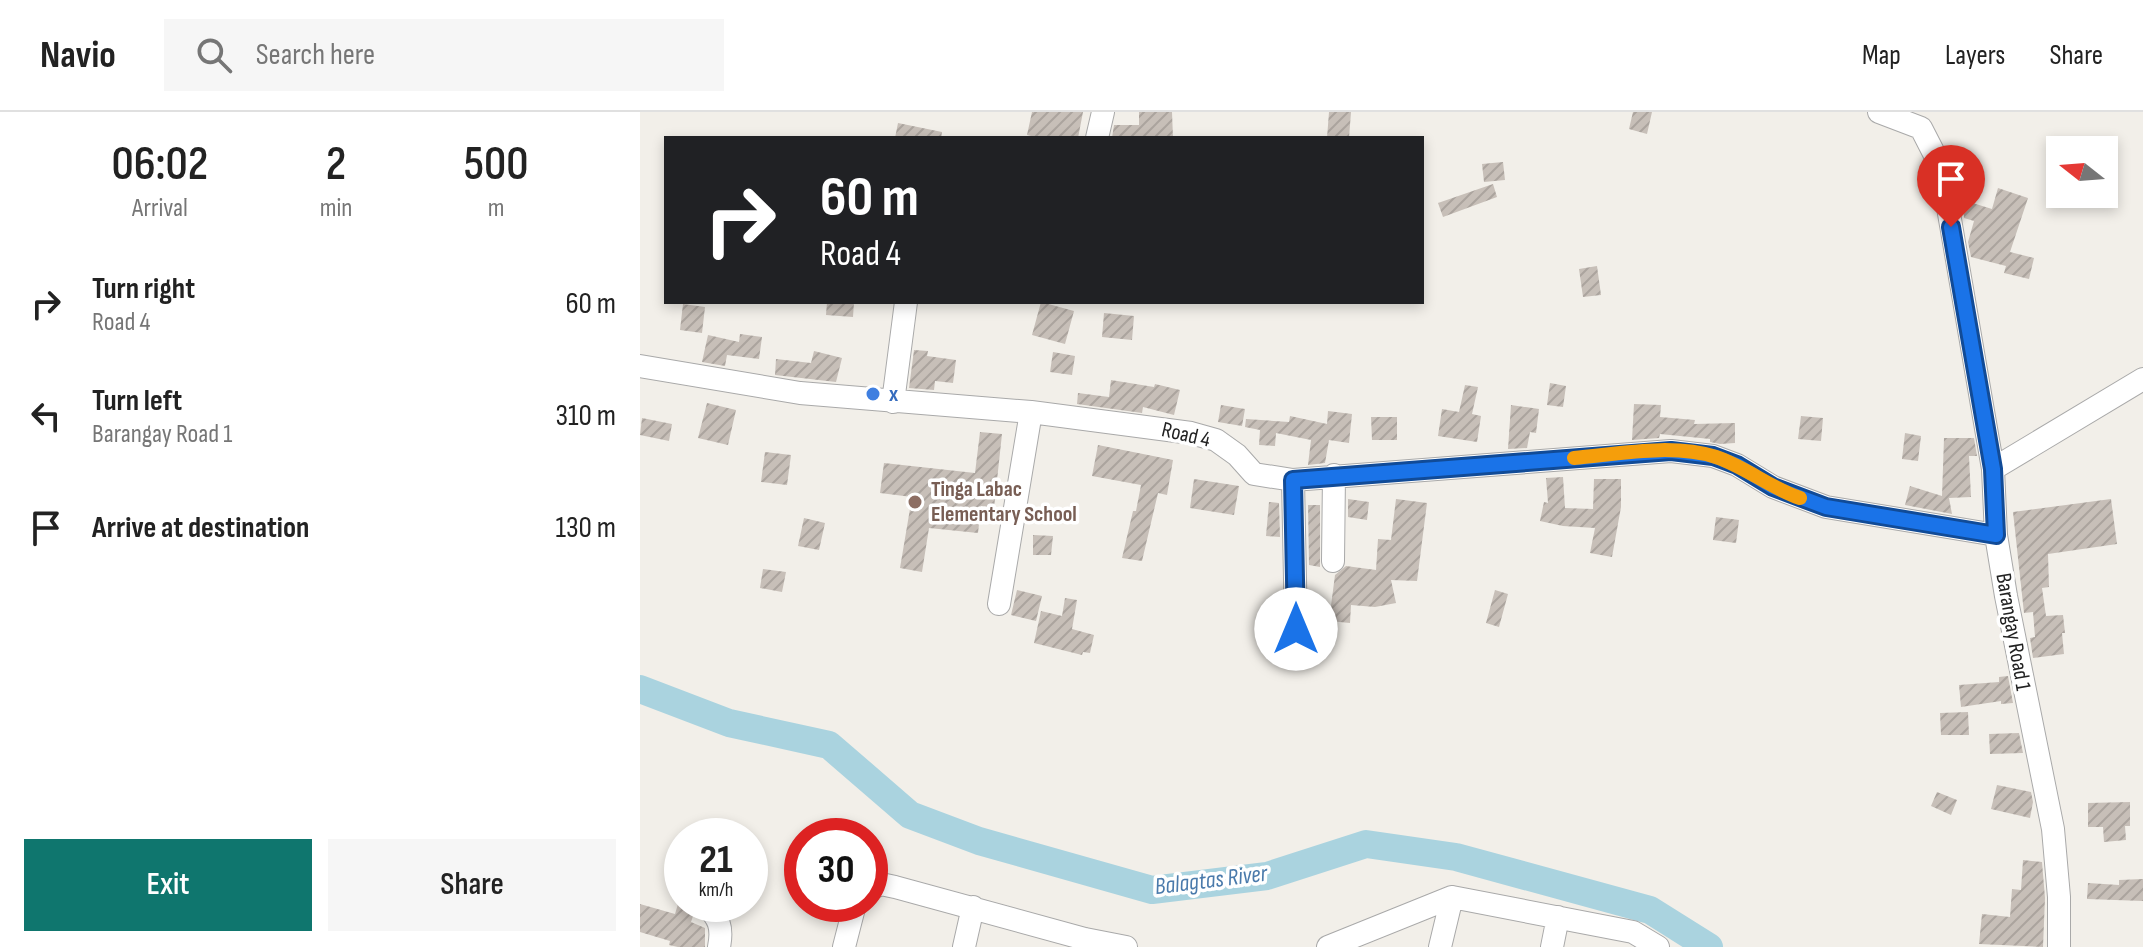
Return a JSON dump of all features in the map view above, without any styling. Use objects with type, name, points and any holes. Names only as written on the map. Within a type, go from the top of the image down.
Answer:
[{"type":"street","points":[[1097,136],[1103,112]]},
{"type":"street","name":"Barangay Road 1","points":[[1879,112],[1924,120],[1941,167],[1993,469],[1996,535],[2053,829],[2059,897],[2059,947]]},
{"type":"street","points":[[893,402],[906,304]]},
{"type":"street","name":"Road 4","points":[[640,366],[800,393],[1031,412],[1191,433],[1216,440],[1237,455],[1254,474],[1293,480],[1671,451],[1713,456],[1737,465],[1773,487],[1826,507],[1996,535]]},
{"type":"street","points":[[1993,469],[2143,379]]},
{"type":"street","points":[[999,604],[1031,412]]},
{"type":"street","points":[[1333,561],[1334,475]]},
{"type":"street","points":[[1293,480],[1296,629]]},
{"type":"street","points":[[888,886],[973,907],[1084,943],[1126,947]]},
{"type":"street","points":[[1440,947],[1452,897]]},
{"type":"street","points":[[1328,947],[1452,897],[1633,932],[1658,947]]},
{"type":"street","points":[[964,947],[973,907]]},
{"type":"street","points":[[1552,947],[1558,917]]},
{"type":"street","points":[[719,947],[720,922]]},
{"type":"street","points":[[844,947],[850,922]]},
{"type":"building","points":[[1032,112],[1083,112],[1078,136],[1027,135]]},
{"type":"building","points":[[1139,112],[1172,112],[1173,136],[1112,136],[1114,125],[1139,125]]},
{"type":"building","points":[[1329,112],[1351,112],[1349,136],[1327,136]]},
{"type":"building","points":[[1633,112],[1652,112],[1647,134],[1629,129]]},
{"type":"building","points":[[898,123],[942,132],[941,136],[895,136]]},
{"type":"building","points":[[1503,162],[1505,180],[1484,182],[1482,164]]},
{"type":"building","points":[[1493,184],[1497,197],[1443,217],[1438,203]]},
{"type":"building","points":[[1998,188],[2028,198],[2010,252],[2034,258],[2029,279],[2004,273],[2006,266],[1971,257],[1968,242],[1974,221],[1964,218],[1963,200],[1992,209]]},
{"type":"building","points":[[1597,266],[1601,295],[1583,297],[1579,269]]},
{"type":"building","points":[[683,304],[705,307],[702,333],[680,330]]},
{"type":"building","points":[[827,304],[854,304],[853,317],[826,315]]},
{"type":"building","points":[[1040,304],[1074,311],[1065,344],[1032,335]]},
{"type":"building","points":[[1104,313],[1134,316],[1132,340],[1102,337]]},
{"type":"building","points":[[740,334],[762,337],[759,359],[727,355],[725,366],[702,362],[708,335],[739,342]]},
{"type":"building","points":[[914,350],[928,351],[927,356],[956,360],[953,383],[935,381],[934,390],[909,388]]},
{"type":"building","points":[[814,351],[842,358],[836,382],[775,375],[776,359],[811,363]]},
{"type":"building","points":[[1053,352],[1075,356],[1072,375],[1050,372]]},
{"type":"building","points":[[1111,380],[1180,390],[1174,415],[1143,407],[1142,413],[1077,404],[1078,393],[1109,397]]},
{"type":"building","points":[[1550,383],[1566,386],[1563,407],[1547,405]]},
{"type":"building","points":[[1465,385],[1478,387],[1472,414],[1481,416],[1477,442],[1438,436],[1442,409],[1459,412]]},
{"type":"building","points":[[707,403],[736,410],[728,445],[698,438]]},
{"type":"building","points":[[1634,404],[1661,405],[1660,417],[1695,420],[1694,424],[1735,423],[1735,443],[1720,444],[1710,442],[1710,439],[1660,434],[1659,438],[1632,440]]},
{"type":"building","points":[[1221,405],[1245,409],[1242,426],[1218,422]]},
{"type":"building","points":[[1511,405],[1539,409],[1536,433],[1530,432],[1527,448],[1508,449]]},
{"type":"building","points":[[1328,411],[1352,414],[1349,443],[1329,440],[1325,463],[1308,465],[1311,440],[1276,433],[1275,446],[1259,445],[1260,430],[1245,427],[1246,419],[1289,422],[1290,416],[1327,424]]},
{"type":"building","points":[[1801,416],[1823,418],[1821,441],[1798,439]]},
{"type":"building","points":[[1371,417],[1397,417],[1397,440],[1372,440]]},
{"type":"building","points":[[642,418],[672,424],[669,441],[640,435]]},
{"type":"building","points":[[980,432],[1002,434],[994,508],[981,506],[978,533],[929,528],[922,572],[900,568],[912,497],[880,493],[884,463],[975,473]]},
{"type":"building","points":[[1905,433],[1921,436],[1918,461],[1902,459]]},
{"type":"building","points":[[1944,438],[1974,438],[1977,456],[1969,456],[1971,497],[1949,498],[1952,514],[1905,505],[1910,486],[1942,496]]},
{"type":"building","points":[[1098,445],[1173,460],[1167,495],[1158,493],[1142,561],[1122,558],[1141,485],[1092,476]]},
{"type":"building","points":[[765,452],[791,455],[787,485],[761,482]]},
{"type":"building","points":[[1563,477],[1565,508],[1593,509],[1594,479],[1621,479],[1621,507],[1612,557],[1590,553],[1595,528],[1540,521],[1544,502],[1548,503],[1546,478]]},
{"type":"building","points":[[1194,479],[1239,486],[1234,515],[1190,508]]},
{"type":"building","points":[[1348,499],[1369,502],[1367,520],[1348,517]]},
{"type":"building","points":[[1396,499],[1427,503],[1417,581],[1391,580],[1396,603],[1375,607],[1351,605],[1350,623],[1329,621],[1335,575],[1346,566],[1376,570],[1378,539],[1391,540]]},
{"type":"building","points":[[2111,499],[2117,544],[2048,554],[2049,587],[2042,588],[2046,616],[2063,615],[2064,654],[2033,658],[2030,638],[2035,637],[2033,612],[2024,613],[2013,512]]},
{"type":"building","points":[[1269,502],[1279,503],[1280,537],[1266,536]]},
{"type":"building","points":[[1308,505],[1320,505],[1320,567],[1309,565]]},
{"type":"building","points":[[1716,517],[1739,520],[1736,543],[1713,540]]},
{"type":"building","points":[[804,518],[825,523],[819,550],[798,546]]},
{"type":"building","points":[[1033,535],[1053,536],[1051,555],[1033,555]]},
{"type":"building","points":[[763,569],[786,572],[782,592],[760,588]]},
{"type":"building","points":[[1017,590],[1042,596],[1036,621],[1011,615]]},
{"type":"building","points":[[1495,590],[1508,594],[1499,627],[1486,623]]},
{"type":"building","points":[[1065,598],[1077,600],[1072,629],[1094,635],[1090,653],[1083,652],[1082,655],[1034,643],[1041,611],[1062,616]]},
{"type":"building","points":[[2008,676],[2013,703],[2001,704],[2001,701],[1961,707],[1959,685],[1999,682],[1999,677]]},
{"type":"building","points":[[1968,712],[1969,735],[1941,735],[1940,713]]},
{"type":"building","points":[[2019,733],[2023,753],[1990,754],[1989,734]]},
{"type":"building","points":[[1997,785],[2031,792],[2030,818],[1991,809]]},
{"type":"building","points":[[1937,792],[1957,800],[1951,815],[1931,806]]},
{"type":"building","points":[[2130,802],[2130,826],[2125,826],[2126,840],[2104,842],[2103,827],[2088,827],[2088,803]]},
{"type":"building","points":[[2023,860],[2042,862],[2045,898],[2043,947],[1979,944],[1982,914],[2010,917],[2012,889],[2021,890]]},
{"type":"building","points":[[2143,879],[2143,901],[2087,899],[2088,883],[2119,885],[2119,880]]},
{"type":"building","points":[[640,904],[664,911],[664,922],[691,922],[705,928],[705,947],[669,945],[670,941],[640,932]]},
{"type":"waterway","name":"Balagtas River","points":[[640,689],[729,723],[829,745],[910,815],[979,841],[1152,890],[1267,876],[1366,844],[1456,857],[1650,910],[1709,947]]},
{"type":"slow traffic","points":[[1574,458],[1671,451],[1713,456],[1800,498]]},
{"type":"place","name":"x","points":[[873,394]]},
{"type":"place","name":"Tinga Labac Elementary School","points":[[915,502]]},
{"type":"route","points":[[1296,629],[1293,480],[1671,451],[1713,456],[1737,465],[1773,487],[1826,507],[1996,535],[1993,469],[1951,227]]}]
